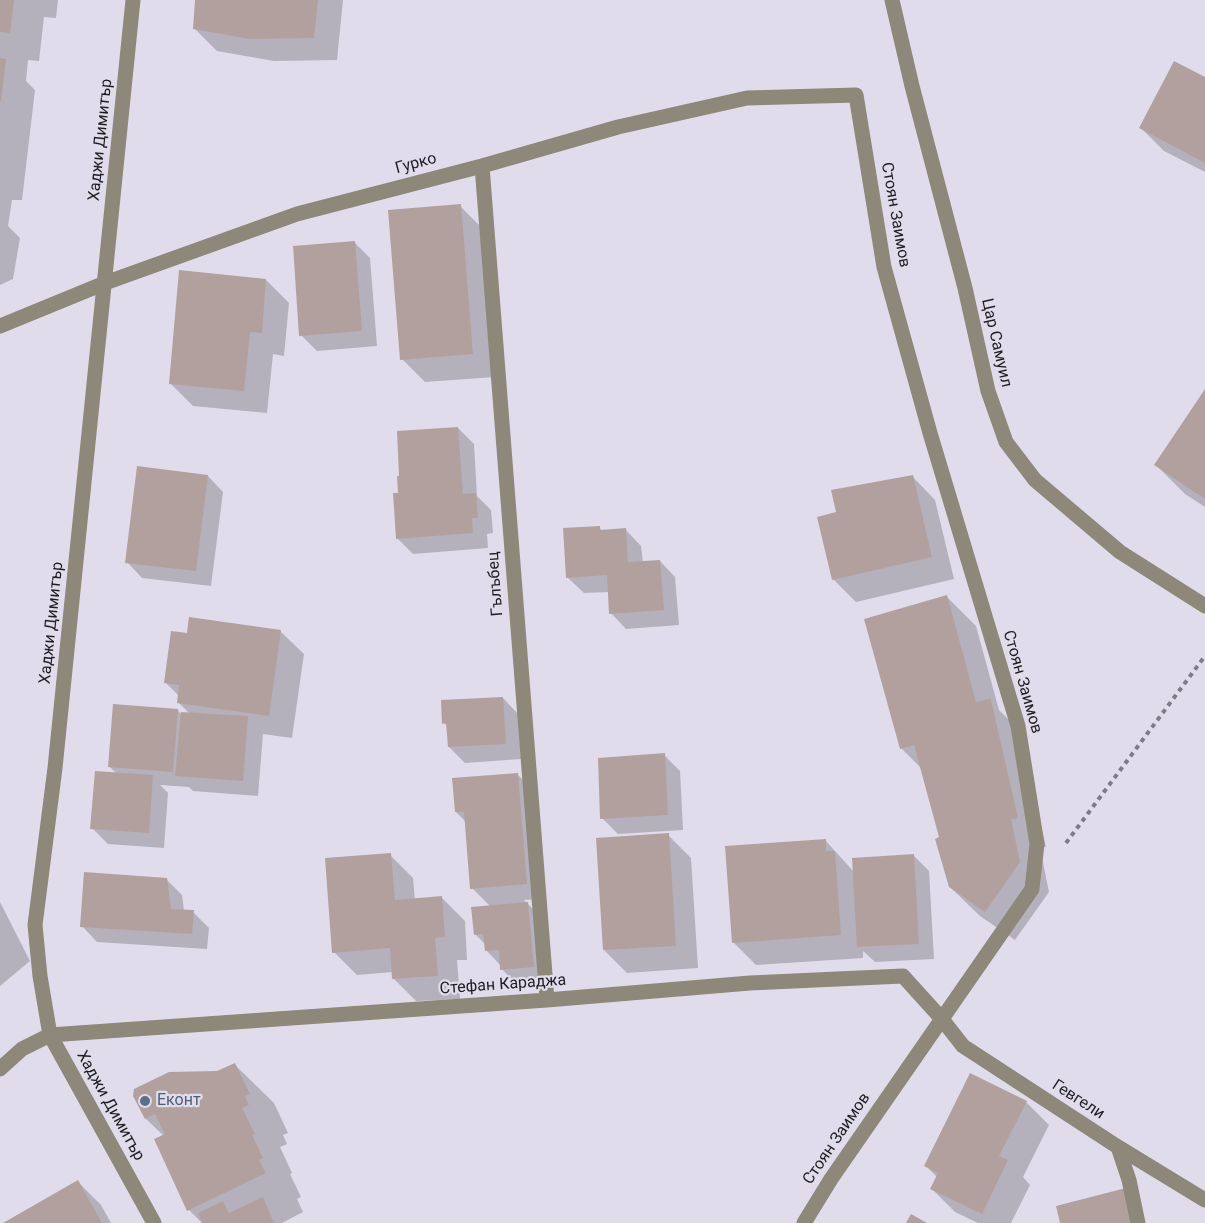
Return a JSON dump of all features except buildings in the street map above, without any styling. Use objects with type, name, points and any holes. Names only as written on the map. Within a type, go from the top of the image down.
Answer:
[{"type":"street","name":"Хаджи Димитър","points":[[133,0],[55,768],[35,925],[40,976],[50,1035],[154,1223]]},
{"type":"street","name":"Цар Самуил","points":[[892,0],[965,288],[988,391],[1006,442],[1035,480],[1120,552],[1205,606]]},
{"type":"street","name":"Гурко","points":[[0,326],[105,283],[297,214],[482,166],[618,127],[747,98],[856,95]]},
{"type":"street","name":"Стоян Заимов","points":[[804,1223],[831,1179],[1032,889],[1037,844],[1018,726],[930,433],[884,267],[856,95]]},
{"type":"street","name":"Гълъбец","points":[[482,166],[547,1000]]},
{"type":"street","name":"Стефан Караджа","points":[[50,1035],[547,1000],[750,983],[903,976],[941,1018]]},
{"type":"street","name":"Гевгели","points":[[941,1018],[963,1046],[1118,1148],[1205,1200]]},
{"type":"street","points":[[0,1069],[22,1049],[50,1035]]},
{"type":"street","points":[[1118,1148],[1129,1180],[1138,1223]]},
{"type":"path","points":[[1032,889],[1205,656]]},
{"type":"place","name":"Еконт","points":[[145,1101]]}]
